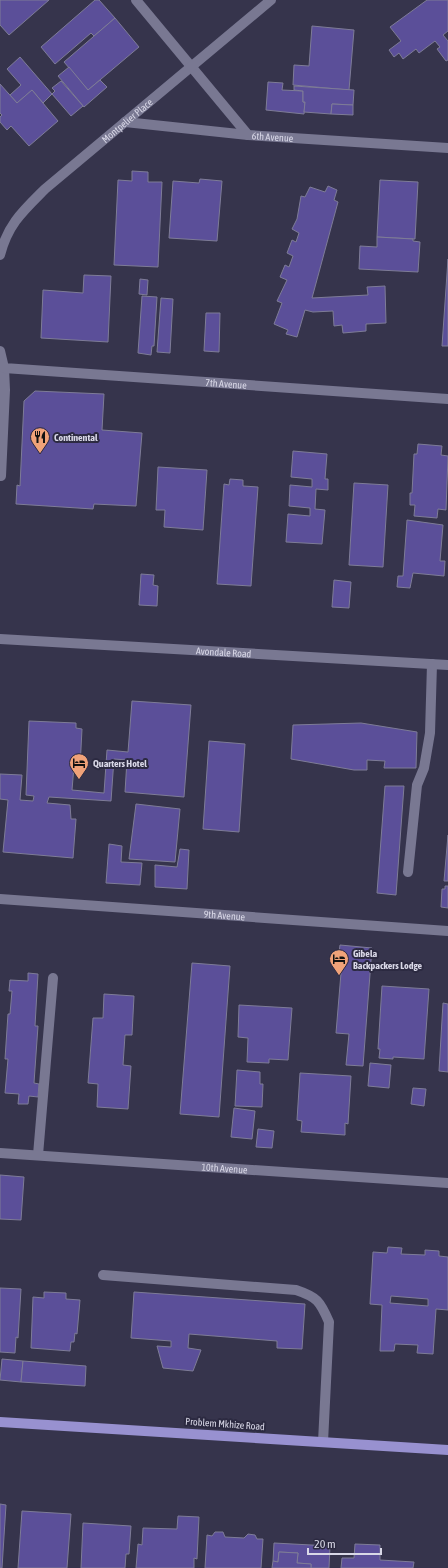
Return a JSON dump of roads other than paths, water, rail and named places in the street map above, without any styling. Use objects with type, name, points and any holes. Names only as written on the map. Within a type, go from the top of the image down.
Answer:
[{"type":"main road","name":"Problem Mkhize Road","points":[[0,1422],[448,1450]]},
{"type":"street","name":"6th Avenue","points":[[136,0],[248,135],[448,148]]},
{"type":"street","name":"Montpelier Place","points":[[0,255],[4,241],[18,216],[45,189],[271,0]]},
{"type":"street","points":[[125,122],[248,135]]},
{"type":"street","points":[[0,351],[4,368],[5,390],[1,476]]},
{"type":"street","name":"7th Avenue","points":[[4,368],[448,399]]},
{"type":"street","name":"Avondale Road","points":[[0,639],[448,665]]},
{"type":"street","points":[[408,872],[417,785],[424,768],[430,734],[432,664]]},
{"type":"street","name":"9th Avenue","points":[[0,899],[448,931]]},
{"type":"street","points":[[38,1155],[53,978]]},
{"type":"street","name":"10th Avenue","points":[[0,1153],[448,1183]]},
{"type":"street","points":[[103,1275],[296,1290],[313,1296],[323,1308],[329,1322],[323,1442]]},
{"type":"place","name":"Continental","points":[[40,454]]},
{"type":"place","name":"Quarters Hotel","points":[[79,780]]},
{"type":"place","name":"Gibela Backpackers Lodge","points":[[339,976]]}]
